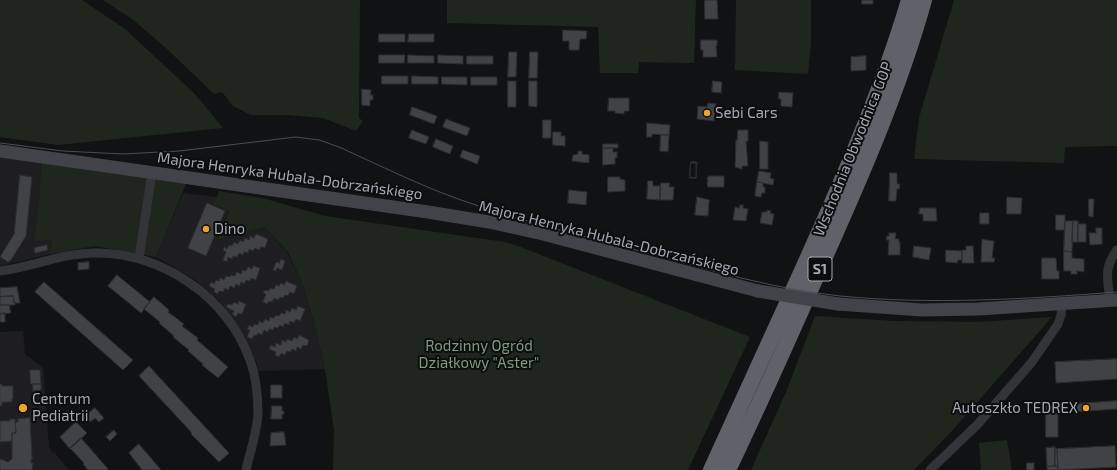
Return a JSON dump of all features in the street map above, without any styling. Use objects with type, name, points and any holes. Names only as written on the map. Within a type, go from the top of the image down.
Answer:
[{"type":"highway","name":"Wschodnia Obwodnica GOP","points":[[711,470],[848,169],[870,116],[894,50],[909,0]]},
{"type":"highway","name":"Wschodnia Obwodnica GOP","points":[[728,470],[860,179],[887,113],[904,65],[924,0]]},
{"type":"street","name":"Majora Henryka Hubala-Dobrzańskiego","points":[[0,151],[489,222],[573,242],[758,291],[838,304],[922,310],[978,309],[1113,300]]},
{"type":"street","points":[[139,258],[152,172]]},
{"type":"street","points":[[1113,300],[1106,276],[1112,256],[1117,250]]},
{"type":"street","points":[[0,271],[69,254],[111,253],[139,258],[154,263],[187,280],[209,298],[234,327],[250,358],[254,374],[258,414],[246,470]]},
{"type":"street","points":[[930,470],[977,425],[1032,362],[1058,324],[1062,304]]},
{"type":"shaded area","points":[[0,157],[41,163],[39,201],[33,242],[52,240],[50,254],[0,266]]},
{"type":"shaded area","points":[[183,193],[217,197],[215,204],[229,210],[217,240],[264,227],[287,252],[303,285],[314,322],[325,369],[259,371],[254,357],[235,322],[219,301],[194,279],[156,257]]},
{"type":"shaded area","name":"Centrum Pediatrii","points":[[23,331],[25,354],[43,368],[49,447],[52,453],[54,452],[69,470],[0,470],[0,332]]},
{"type":"green space","points":[[0,0],[82,0],[125,29],[194,93],[223,128],[58,145],[0,137]]},
{"type":"green space","points":[[103,0],[360,0],[359,118],[363,121],[356,131],[323,118],[287,115],[251,115],[233,106],[222,92],[214,94],[166,48],[132,19]]},
{"type":"green space","points":[[447,0],[696,0],[694,63],[639,62],[638,73],[600,73],[598,27],[447,23]]},
{"type":"green space","points":[[736,0],[811,0],[811,44],[808,74],[735,70]]},
{"type":"green space","points":[[954,0],[1117,0],[1117,146],[1065,147],[1064,163],[914,159],[919,118]]},
{"type":"green space","points":[[41,163],[186,184],[156,257],[95,246],[50,254],[52,240],[33,242],[39,201]]},
{"type":"green space","name":"Rodzinny Ogród Działkowy \"Aster\"","points":[[219,191],[266,199],[325,216],[505,242],[750,337],[688,470],[333,470],[334,430],[325,369],[314,322],[303,285],[288,252],[264,227],[217,240],[229,211],[214,204]]},
{"type":"green space","points":[[815,316],[894,321],[977,322],[1052,317],[952,431],[914,470],[751,470],[786,392]]},
{"type":"green space","points":[[1007,440],[1012,470],[981,470],[979,443]]},
{"type":"building","points":[[705,0],[717,0],[718,19],[705,19]]},
{"type":"building","points":[[862,0],[873,0],[873,4],[862,4]]},
{"type":"building","points":[[563,30],[587,31],[586,39],[580,39],[579,50],[569,50],[569,41],[563,41]]},
{"type":"building","points":[[379,34],[405,34],[405,42],[379,42]]},
{"type":"building","points":[[409,34],[434,34],[434,42],[408,42]]},
{"type":"building","points":[[701,40],[717,40],[717,57],[703,57]]},
{"type":"building","points":[[509,52],[517,52],[516,77],[508,77]]},
{"type":"building","points":[[530,52],[538,52],[537,78],[529,78]]},
{"type":"building","points":[[379,55],[405,55],[404,63],[379,63]]},
{"type":"building","points":[[408,55],[434,56],[434,63],[408,63]]},
{"type":"building","points":[[438,55],[463,56],[463,64],[438,63]]},
{"type":"building","points":[[467,56],[493,56],[493,64],[467,64]]},
{"type":"building","points":[[866,56],[866,70],[851,71],[851,57]]},
{"type":"building","points":[[382,76],[408,76],[408,84],[382,84]]},
{"type":"building","points":[[412,76],[438,77],[438,84],[412,84]]},
{"type":"building","points":[[442,77],[467,77],[467,85],[442,84]]},
{"type":"building","points":[[471,77],[497,77],[497,85],[471,85]]},
{"type":"building","points":[[508,81],[516,81],[516,107],[508,107]]},
{"type":"building","points":[[529,81],[537,81],[537,107],[529,106]]},
{"type":"building","points":[[713,81],[722,82],[721,93],[712,92]]},
{"type":"building","points":[[362,89],[371,90],[370,95],[373,95],[373,100],[370,100],[370,106],[362,105]]},
{"type":"building","points":[[779,92],[793,93],[792,107],[781,106]]},
{"type":"building","points":[[609,98],[629,98],[629,111],[624,111],[624,114],[615,113],[615,111],[608,111]]},
{"type":"building","points":[[708,103],[716,104],[714,121],[697,119],[698,106],[707,107]]},
{"type":"building","points":[[412,107],[437,116],[434,124],[410,115]]},
{"type":"building","points":[[446,119],[470,128],[467,136],[443,127]]},
{"type":"building","points":[[543,120],[551,120],[551,138],[543,138]]},
{"type":"building","points":[[647,123],[670,125],[669,135],[652,134],[652,137],[647,137]]},
{"type":"building","points":[[412,130],[429,137],[426,144],[409,138]]},
{"type":"building","points":[[738,130],[748,130],[748,141],[746,141],[748,166],[742,166],[742,169],[735,167]]},
{"type":"building","points":[[553,132],[561,132],[561,136],[565,136],[565,146],[553,145]]},
{"type":"building","points":[[661,135],[669,135],[668,152],[660,151]]},
{"type":"building","points":[[436,139],[453,146],[450,154],[433,147]]},
{"type":"building","points":[[760,141],[768,142],[768,169],[760,169]]},
{"type":"building","points":[[603,144],[618,144],[618,148],[603,148]]},
{"type":"building","points":[[603,148],[613,148],[613,152],[617,152],[615,164],[603,165]]},
{"type":"building","points":[[463,150],[480,156],[477,164],[460,157]]},
{"type":"building","points":[[578,151],[582,151],[582,154],[589,155],[589,163],[572,161],[573,155],[578,154]]},
{"type":"building","points":[[691,162],[697,162],[696,178],[690,177]]},
{"type":"building","points":[[691,163],[696,163],[696,178],[690,178]]},
{"type":"building","points":[[759,171],[771,173],[770,178],[774,179],[773,185],[757,182]]},
{"type":"building","points":[[890,173],[897,173],[897,184],[900,184],[899,189],[897,189],[896,201],[889,201]]},
{"type":"building","points":[[20,175],[32,177],[26,236],[11,260],[8,262],[0,257],[14,234]]},
{"type":"building","points":[[709,176],[724,176],[724,187],[708,187],[707,179]]},
{"type":"building","points":[[608,177],[620,177],[620,179],[625,180],[625,191],[608,192]]},
{"type":"building","points":[[648,181],[653,181],[653,186],[660,186],[660,200],[647,199]]},
{"type":"building","points":[[757,182],[763,183],[763,187],[765,187],[765,193],[762,193],[761,197],[755,196]]},
{"type":"building","points":[[661,183],[670,183],[669,187],[674,187],[673,200],[660,200]]},
{"type":"building","points":[[569,190],[587,192],[586,205],[568,203]]},
{"type":"building","points":[[697,197],[710,200],[708,216],[695,215]]},
{"type":"building","points":[[1007,197],[1022,198],[1021,214],[1007,214]]},
{"type":"building","points":[[1089,199],[1094,199],[1093,217],[1089,216]]},
{"type":"building","name":"Dino","points":[[207,203],[225,211],[206,256],[188,248]]},
{"type":"building","points":[[740,205],[743,205],[743,208],[748,209],[746,221],[733,220],[735,207],[739,208]]},
{"type":"building","points":[[920,208],[936,208],[937,221],[923,221],[923,214],[919,214]]},
{"type":"building","points":[[767,210],[774,214],[772,225],[760,223],[762,212],[767,212]]},
{"type":"building","points":[[980,213],[989,213],[989,224],[980,224]]},
{"type":"building","points":[[1056,215],[1065,215],[1065,230],[1056,230]]},
{"type":"building","points":[[1065,221],[1073,221],[1072,252],[1064,251]]},
{"type":"building","points":[[1073,221],[1078,221],[1078,242],[1072,242]]},
{"type":"building","points":[[1078,224],[1086,224],[1086,242],[1078,242]]},
{"type":"building","points":[[1096,228],[1102,228],[1102,244],[1090,245],[1089,233],[1096,233]]},
{"type":"building","points":[[889,233],[896,233],[895,239],[899,239],[900,255],[888,255],[889,240],[886,240]]},
{"type":"building","points":[[256,234],[268,239],[265,248],[261,247],[259,250],[255,248],[253,251],[249,249],[248,253],[244,252],[243,255],[239,253],[237,257],[233,256],[232,259],[228,257],[227,262],[223,260],[226,252],[223,250],[224,247],[227,249],[229,245],[232,246],[234,242],[238,244],[240,240],[243,242],[245,238],[249,240],[250,236],[254,238]]},
{"type":"building","points":[[983,239],[994,241],[992,258],[995,258],[994,262],[981,262]]},
{"type":"building","points":[[47,245],[48,250],[35,253],[34,248]]},
{"type":"building","points":[[914,246],[931,248],[929,260],[913,257]]},
{"type":"building","points":[[966,246],[973,246],[974,263],[962,263],[962,250],[966,250]]},
{"type":"building","points":[[946,250],[962,251],[962,260],[958,260],[957,263],[946,262]]},
{"type":"building","points":[[1064,251],[1072,252],[1072,258],[1084,259],[1084,272],[1077,271],[1077,274],[1071,274],[1071,271],[1064,271]]},
{"type":"building","points":[[1042,258],[1056,258],[1059,279],[1042,279]]},
{"type":"building","points":[[281,259],[285,261],[282,270],[277,268],[276,271],[273,270],[276,262],[279,263]]},
{"type":"building","points":[[89,262],[89,269],[78,270],[78,263]]},
{"type":"building","points":[[253,266],[260,268],[256,280],[251,278],[250,281],[246,280],[244,284],[241,282],[240,286],[236,284],[234,288],[230,286],[228,290],[225,288],[223,292],[219,291],[218,294],[214,292],[215,289],[209,286],[211,282],[214,284],[216,280],[219,281],[220,278],[224,280],[226,276],[235,276],[237,272],[241,274],[242,270],[246,271],[248,267],[252,269]]},
{"type":"building","points":[[117,275],[150,302],[141,313],[108,286]]},
{"type":"building","points":[[286,281],[297,286],[294,294],[290,292],[288,296],[285,295],[283,298],[280,297],[278,300],[274,298],[272,302],[269,301],[267,304],[263,302],[266,294],[263,293],[265,290],[269,291],[270,288],[274,289],[276,285],[279,286],[281,283],[284,285]]},
{"type":"building","points":[[44,282],[133,360],[123,370],[35,292]]},
{"type":"building","points":[[17,287],[20,303],[14,303],[13,296],[0,297],[0,288]]},
{"type":"building","points":[[13,296],[15,305],[0,305],[0,297]]},
{"type":"building","points":[[154,297],[169,310],[168,312],[184,324],[182,326],[198,338],[197,340],[228,367],[218,378],[173,337],[174,336],[159,323],[160,322],[144,309]]},
{"type":"building","points":[[239,301],[246,304],[242,314],[238,313],[236,317],[232,314],[234,311],[226,307],[228,304],[232,305],[234,302],[238,304]]},
{"type":"building","points":[[0,305],[9,305],[11,313],[0,314]]},
{"type":"building","points":[[298,306],[305,309],[300,321],[296,319],[294,323],[290,321],[289,325],[285,323],[283,327],[280,325],[278,328],[274,327],[273,330],[269,329],[268,332],[264,330],[262,335],[258,333],[256,336],[254,335],[252,339],[247,337],[250,330],[247,329],[249,325],[253,327],[254,324],[258,325],[259,321],[263,323],[265,319],[269,321],[270,317],[274,318],[276,315],[279,316],[281,313],[285,314],[286,310],[290,312],[292,308],[296,310]]},
{"type":"building","points":[[5,313],[5,322],[0,322],[0,314]]},
{"type":"building","points":[[299,335],[309,340],[307,346],[303,345],[301,349],[297,347],[296,351],[292,349],[291,352],[287,351],[285,355],[281,353],[279,357],[275,355],[276,352],[269,349],[271,345],[275,347],[276,343],[281,345],[282,340],[286,342],[287,339],[292,341],[294,337],[297,339]]},
{"type":"building","points":[[1117,359],[1117,379],[1056,383],[1055,362]]},
{"type":"building","points":[[149,366],[229,453],[219,462],[191,434],[192,433],[139,376]]},
{"type":"building","points":[[30,370],[40,370],[41,384],[31,384]]},
{"type":"building","points":[[0,384],[2,384],[2,386],[13,386],[12,402],[2,402],[2,406],[0,406]]},
{"type":"building","points":[[33,384],[41,384],[41,390],[33,391]]},
{"type":"building","points":[[271,385],[282,385],[282,398],[271,398]]},
{"type":"building","points":[[1117,401],[1117,409],[1074,412],[1073,404]]},
{"type":"building","points":[[1046,405],[1058,405],[1058,437],[1046,437]]},
{"type":"building","points":[[272,406],[282,406],[282,411],[284,411],[284,414],[282,414],[282,419],[271,419]]},
{"type":"building","points":[[95,408],[104,418],[99,422],[95,418],[90,422],[85,416]]},
{"type":"building","points":[[30,418],[32,458],[34,458],[31,459],[31,463],[33,463],[32,470],[0,470],[0,459],[8,462],[12,459],[12,433],[16,433],[15,422],[18,422],[18,419]]},
{"type":"building","points":[[10,419],[15,419],[16,433],[12,433],[12,441],[0,442],[0,421],[10,421]]},
{"type":"building","points":[[76,422],[87,433],[70,449],[60,437]]},
{"type":"building","points":[[114,430],[117,434],[110,441],[106,437]]},
{"type":"building","points":[[284,432],[286,445],[270,446],[271,433]]},
{"type":"building","points":[[81,438],[108,469],[107,470],[88,470],[83,464],[84,463],[70,448]]},
{"type":"building","points":[[139,444],[161,470],[142,470],[129,453]]},
{"type":"building","points":[[1115,446],[1116,467],[1058,470],[1057,449]]},
{"type":"building","points":[[1055,447],[1055,466],[1047,467],[1046,448]]},
{"type":"building","points":[[1055,449],[1057,449],[1058,466],[1055,466]]},
{"type":"building","points":[[1027,463],[1034,463],[1034,470],[1027,470]]},
{"type":"building","points":[[1058,466],[1058,470],[1047,470],[1047,467]]},
{"type":"tram line","points":[[0,143],[63,151],[123,154],[179,151],[296,137],[319,140],[339,147],[431,188],[484,208],[556,229],[721,273],[792,289],[840,296],[875,299],[944,301],[1013,299],[1117,292]]},
{"type":"place","name":"Sebi Cars","points":[[707,113]]},
{"type":"place","name":"Dino","points":[[206,229]]},
{"type":"place","name":"Centrum Pediatrii","points":[[23,408]]},
{"type":"place","name":"Autoszkło TEDREX","points":[[1086,408]]}]
